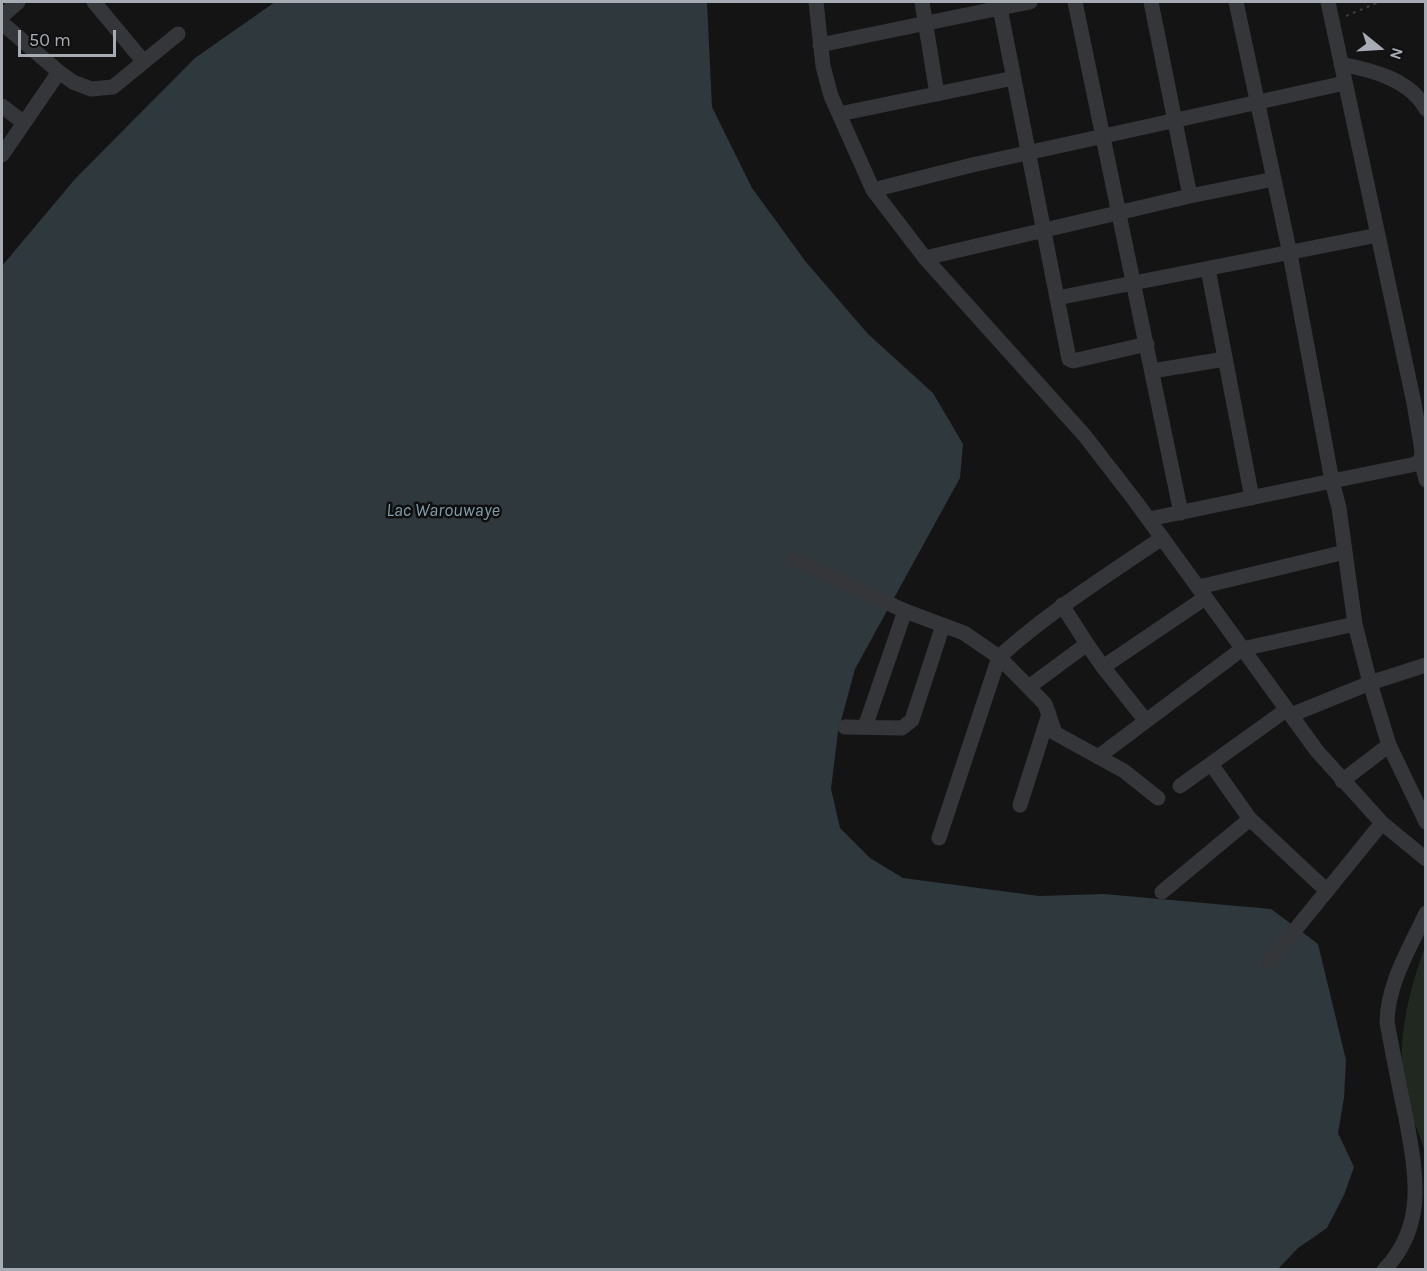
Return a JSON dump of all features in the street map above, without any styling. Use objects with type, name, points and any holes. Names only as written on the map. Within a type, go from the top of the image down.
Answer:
[{"type":"street","points":[[2,16],[18,2]]},
{"type":"street","points":[[816,2],[820,45],[831,96],[873,190],[925,258],[1085,436],[1149,519],[1288,712],[1342,781],[1382,823],[1425,859]]},
{"type":"street","points":[[921,2],[937,94]]},
{"type":"street","points":[[820,45],[999,5],[1030,2]]},
{"type":"street","points":[[1075,2],[1181,513]]},
{"type":"street","points":[[1152,2],[1190,196]]},
{"type":"street","points":[[1236,2],[1290,254],[1345,552],[1355,624],[1389,745],[1425,822]]},
{"type":"street","points":[[1328,2],[1419,434],[1425,480]]},
{"type":"street","points":[[97,3],[143,61]]},
{"type":"street","points":[[999,5],[1069,359],[1073,361],[1147,344]]},
{"type":"street","points":[[2,24],[59,72],[73,82],[91,89],[113,87],[178,34]]},
{"type":"street","points":[[1341,64],[1380,72],[1420,98],[1425,109]]},
{"type":"street","points":[[2,155],[59,72]]},
{"type":"street","points":[[839,114],[1014,78]]},
{"type":"street","points":[[873,190],[1345,83]]},
{"type":"street","points":[[2,106],[24,123]]},
{"type":"street","points":[[925,258],[1190,196],[1274,179]]},
{"type":"street","points":[[1057,298],[1378,235]]},
{"type":"street","points":[[1208,270],[1252,498]]},
{"type":"street","points":[[1152,371],[1225,359]]},
{"type":"street","points":[[1419,434],[1425,411]]},
{"type":"street","points":[[1149,519],[1416,464],[1421,459]]},
{"type":"street","points":[[939,838],[999,657],[1062,605],[1162,537]]},
{"type":"street","points":[[1103,667],[1202,593],[1345,552]]},
{"type":"street","points":[[794,560],[905,611],[964,633],[999,657],[1030,686],[1045,704],[1054,733],[1124,771],[1158,798]]},
{"type":"street","points":[[1062,605],[1103,667],[1146,721]]},
{"type":"street","points":[[865,727],[905,611]]},
{"type":"street","points":[[1098,757],[1242,649],[1355,624]]},
{"type":"street","points":[[845,727],[903,728],[912,720],[943,625]]},
{"type":"street","points":[[1030,686],[1087,644]]},
{"type":"street","points":[[1180,786],[1288,712],[1425,665]]},
{"type":"street","points":[[1020,805],[1049,714]]},
{"type":"street","points":[[1342,781],[1389,745]]},
{"type":"street","points":[[1211,764],[1251,819],[1326,890]]},
{"type":"street","points":[[1162,892],[1251,819]]},
{"type":"street","points":[[1269,962],[1382,823]]},
{"type":"street","points":[[1384,1269],[1407,1243],[1415,1218],[1417,1191],[1415,1163],[1387,1022],[1387,1003],[1393,984],[1425,913]]},
{"type":"path","points":[[1332,21],[1379,2]]},
{"type":"shaded area","points":[[1425,947],[1425,1151],[1407,1102],[1403,1083],[1402,1043],[1408,1004]]},
{"type":"water","name":"Lac Warouwaye","points":[[275,2],[707,2],[712,107],[752,188],[806,262],[868,334],[933,393],[963,444],[960,478],[855,669],[838,732],[831,789],[840,828],[870,858],[903,878],[1039,896],[1104,894],[1271,909],[1318,944],[1346,1060],[1344,1098],[1338,1133],[1354,1167],[1344,1195],[1327,1228],[1298,1248],[1277,1270],[2,1270],[2,266],[75,179],[195,58]]}]
